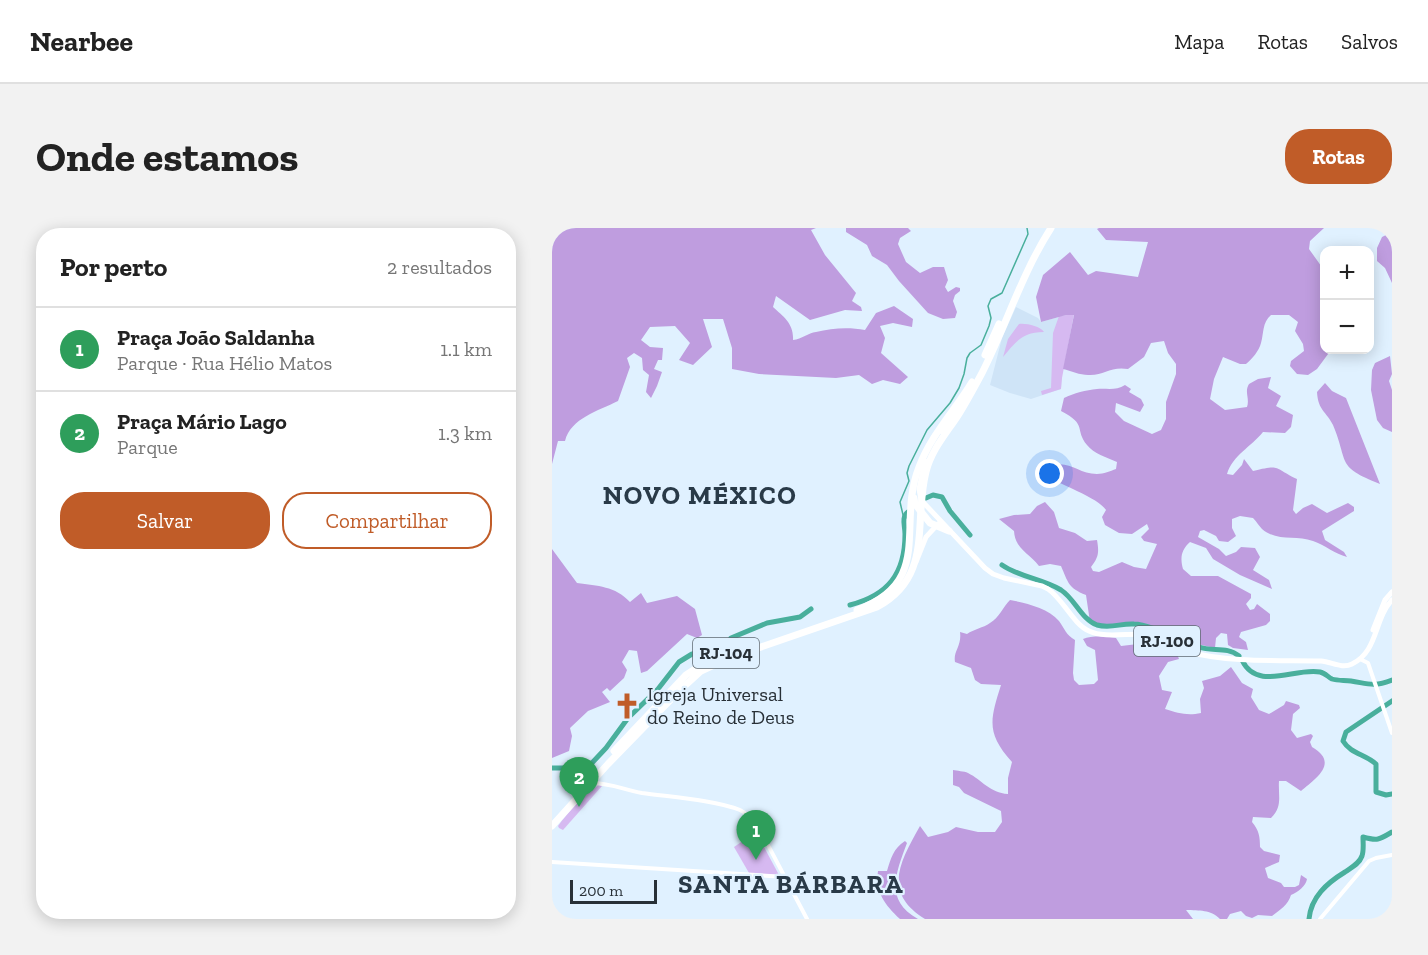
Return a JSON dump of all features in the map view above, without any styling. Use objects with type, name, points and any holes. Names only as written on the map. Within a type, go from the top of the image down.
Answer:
[{"type":"highway","name":"RJ-104","points":[[552,826],[601,772],[701,671],[729,658],[877,607],[902,586],[914,566],[919,550],[926,473],[933,453],[985,366],[1048,228]]},
{"type":"highway","name":"RJ-104","points":[[552,820],[667,694],[686,675],[702,664],[727,653],[860,609],[888,594],[900,579],[905,568],[912,529],[911,496],[918,468],[933,438],[976,375],[1010,300],[1048,228]]},
{"type":"highway","points":[[918,468],[914,500],[921,506],[930,523],[949,531]]},
{"type":"highway","points":[[912,529],[914,511],[921,506]]},
{"type":"main road","points":[[921,506],[919,489],[926,457],[969,396]]},
{"type":"main road","points":[[914,566],[926,537],[935,526]]},
{"type":"main road","name":"RJ-100","points":[[949,531],[992,573],[1004,578],[1042,585],[1085,629],[1094,633],[1154,635],[1190,652],[1243,659],[1324,661],[1346,666],[1361,658]]},
{"type":"main road","points":[[1361,658],[1384,600],[1392,592]]},
{"type":"main road","points":[[1361,658],[1370,649],[1385,609],[1392,600]]},
{"type":"street","points":[[1361,658],[1368,663],[1392,733]]},
{"type":"street","points":[[601,772],[608,783]]},
{"type":"street","points":[[591,783],[608,783],[639,793],[708,803],[744,812],[760,830],[807,919]]},
{"type":"street","points":[[1320,919],[1369,861],[1392,855]]},
{"type":"street","points":[[552,862],[786,877]]},
{"type":"shaded area","points":[[552,228],[816,228],[811,230],[825,255],[856,293],[852,301],[861,307],[862,311],[845,310],[810,320],[776,296],[773,307],[790,325],[793,340],[828,330],[847,328],[865,330],[876,313],[894,306],[913,319],[912,327],[893,323],[880,326],[885,338],[881,353],[908,377],[900,384],[883,380],[872,384],[859,375],[836,378],[759,374],[732,369],[732,348],[723,319],[703,319],[712,347],[693,365],[679,360],[690,343],[675,326],[650,327],[641,340],[650,347],[663,348],[662,360],[658,360],[654,369],[662,372],[651,398],[646,392],[649,375],[643,370],[642,358],[634,353],[627,358],[630,367],[618,401],[586,416],[573,426],[565,441],[558,441],[552,464]]},
{"type":"shaded area","points":[[846,228],[908,228],[911,231],[900,238],[898,244],[906,262],[920,273],[933,267],[944,267],[948,280],[945,287],[948,292],[956,287],[960,288],[953,301],[957,312],[955,318],[943,319],[928,313],[887,265],[872,256],[867,245],[846,232]]},
{"type":"shaded area","points":[[1324,228],[1310,241],[1309,249],[1320,264],[1320,354],[1328,354],[1317,369],[1308,375],[1297,374],[1290,366],[1291,361],[1304,351],[1303,344],[1295,331],[1298,322],[1289,315],[1271,315],[1265,324],[1259,349],[1246,364],[1223,357],[1214,379],[1210,399],[1225,410],[1247,407],[1249,384],[1258,379],[1271,377],[1268,388],[1281,396],[1276,406],[1293,415],[1291,427],[1285,433],[1263,432],[1238,456],[1227,474],[1233,475],[1244,459],[1253,471],[1273,468],[1297,479],[1293,510],[1296,514],[1312,504],[1327,513],[1348,503],[1354,507],[1354,511],[1322,531],[1325,540],[1344,552],[1347,557],[1307,539],[1274,536],[1262,529],[1253,518],[1240,516],[1232,519],[1232,528],[1236,536],[1228,542],[1219,541],[1216,536],[1204,530],[1200,531],[1198,537],[1219,549],[1226,556],[1241,547],[1255,548],[1260,557],[1253,570],[1269,580],[1272,589],[1240,575],[1213,559],[1206,548],[1190,542],[1182,554],[1183,569],[1191,576],[1218,576],[1251,594],[1246,604],[1250,610],[1254,609],[1257,604],[1270,614],[1270,621],[1266,625],[1241,632],[1239,637],[1246,642],[1248,650],[1228,645],[1227,634],[1221,633],[1216,638],[1215,648],[1197,644],[1192,637],[1183,633],[1173,635],[1139,623],[1112,627],[1090,622],[1086,595],[1072,587],[1061,566],[1050,564],[1039,566],[1020,547],[1014,531],[999,519],[1030,514],[1037,506],[1045,502],[1054,512],[1059,528],[1075,533],[1087,541],[1097,540],[1098,554],[1091,567],[1093,571],[1099,572],[1122,562],[1146,569],[1157,544],[1144,541],[1141,537],[1149,529],[1147,524],[1132,534],[1119,533],[1105,525],[1102,517],[1106,510],[1102,505],[1042,474],[1044,469],[1059,464],[1097,474],[1116,469],[1117,462],[1093,451],[1083,440],[1075,420],[1061,411],[1064,398],[1068,396],[1089,390],[1115,389],[1125,385],[1131,389],[1129,392],[1141,399],[1144,405],[1140,412],[1116,403],[1115,412],[1124,421],[1152,434],[1161,430],[1166,419],[1166,402],[1176,374],[1176,364],[1168,353],[1164,341],[1151,343],[1144,357],[1128,369],[1116,369],[1094,375],[1082,374],[1063,369],[1074,315],[1041,322],[1036,297],[1043,275],[1070,252],[1088,275],[1096,271],[1138,277],[1148,242],[1106,240],[1097,229]]},
{"type":"shaded area","points":[[1392,232],[1392,283],[1385,268],[1377,261],[1377,248],[1382,237]]},
{"type":"shaded area","points":[[1016,307],[1038,318],[1041,322],[1066,315],[1061,389],[1031,399],[990,385],[1002,338]]},
{"type":"shaded area","points":[[1074,314],[1061,389],[1042,395],[1041,391],[1051,388],[1053,333],[1059,316]]},
{"type":"shaded area","points":[[1019,324],[1033,325],[1044,332],[1025,336],[1016,342],[1003,357],[1008,339]]},
{"type":"shaded area","points":[[1390,356],[1392,432],[1383,428],[1377,420],[1371,390],[1372,370],[1375,363]]},
{"type":"shaded area","points":[[1325,383],[1332,391],[1346,398],[1380,484],[1356,473],[1346,462],[1333,425],[1318,398],[1317,392]]},
{"type":"shaded area","points":[[552,549],[577,583],[612,590],[630,602],[641,593],[647,603],[677,596],[695,609],[702,635],[697,638],[687,634],[647,671],[641,673],[637,651],[629,650],[622,662],[627,670],[624,678],[610,691],[607,688],[602,692],[610,702],[588,711],[570,728],[572,736],[569,751],[552,758]]},
{"type":"shaded area","points":[[1010,600],[1043,609],[1054,616],[1075,640],[1073,673],[1074,680],[1079,685],[1094,684],[1098,680],[1095,650],[1087,646],[1083,639],[1095,636],[1108,637],[1116,638],[1121,646],[1138,644],[1157,656],[1170,651],[1177,654],[1179,659],[1168,662],[1159,676],[1162,690],[1172,692],[1165,709],[1187,714],[1201,713],[1200,699],[1204,688],[1202,681],[1220,676],[1231,667],[1242,683],[1253,689],[1251,697],[1259,710],[1269,714],[1284,705],[1286,701],[1299,705],[1300,708],[1293,714],[1291,730],[1297,738],[1311,734],[1313,736],[1310,742],[1312,747],[1320,753],[1325,765],[1318,776],[1301,791],[1286,781],[1279,781],[1279,801],[1275,814],[1271,818],[1253,817],[1252,822],[1259,834],[1260,847],[1264,851],[1280,855],[1279,862],[1265,868],[1268,878],[1281,883],[1284,887],[1299,885],[1301,875],[1307,879],[1281,909],[1272,916],[1258,915],[1252,918],[1241,911],[1230,914],[1227,919],[1220,919],[1204,911],[1186,910],[1193,919],[925,919],[912,909],[903,898],[899,887],[899,876],[906,852],[920,826],[928,837],[948,832],[956,827],[978,832],[995,832],[1002,822],[1001,811],[953,785],[953,770],[968,773],[991,789],[1008,794],[1008,778],[1012,762],[994,734],[994,708],[1001,685],[981,684],[975,680],[971,668],[955,662],[955,655],[960,641],[960,632],[967,634],[990,623]]},
{"type":"shaded area","points":[[599,785],[602,786],[563,830],[559,828],[558,826],[577,804]]},
{"type":"shaded area","points":[[756,832],[779,875],[749,873],[734,847]]},
{"type":"shaded area","points":[[905,841],[907,843],[897,875],[897,895],[907,912],[918,919],[900,919],[886,903],[877,879],[878,871],[887,871],[895,851]]},
{"type":"waterway","points":[[904,519],[900,502],[909,481],[907,473],[909,466],[927,430],[950,403],[959,388],[967,358],[981,345],[991,318],[988,306],[991,299],[1002,293],[1028,234],[1027,228]]},
{"type":"waterway","points":[[926,498],[933,495],[942,497],[950,511],[970,535]]},
{"type":"waterway","points":[[850,605],[875,595],[892,581],[902,561],[904,519],[908,512]]},
{"type":"waterway","points":[[1002,565],[1061,590],[1091,622],[1097,625],[1141,625],[1199,647],[1230,651],[1239,656]]},
{"type":"waterway","points":[[731,638],[767,623],[800,617],[811,609]]},
{"type":"waterway","points":[[586,766],[591,764],[606,748],[628,718],[658,689],[679,662],[692,654],[724,642]]},
{"type":"waterway","points":[[1242,660],[1257,675],[1267,677],[1310,671],[1322,673],[1334,680],[1367,684],[1380,684],[1392,680]]},
{"type":"waterway","points":[[1392,701],[1346,732],[1343,741],[1350,749],[1376,764],[1376,792],[1392,794]]},
{"type":"waterway","points":[[552,768],[576,768]]},
{"type":"waterway","points":[[1309,919],[1310,911],[1321,891],[1361,859],[1363,837],[1378,839],[1392,832]]},
{"type":"place","name":"Igreja Universal do Reino de Deus","points":[[627,706]]},
{"type":"place","name":"Praça Mário Lago","points":[[579,807]]},
{"type":"place","name":"Praça João Saldanha","points":[[756,860]]},
{"type":"district","name":"NOVO MÉXICO","points":[[700,495]]},
{"type":"district","name":"SANTA BÁRBARA","points":[[791,884]]}]
